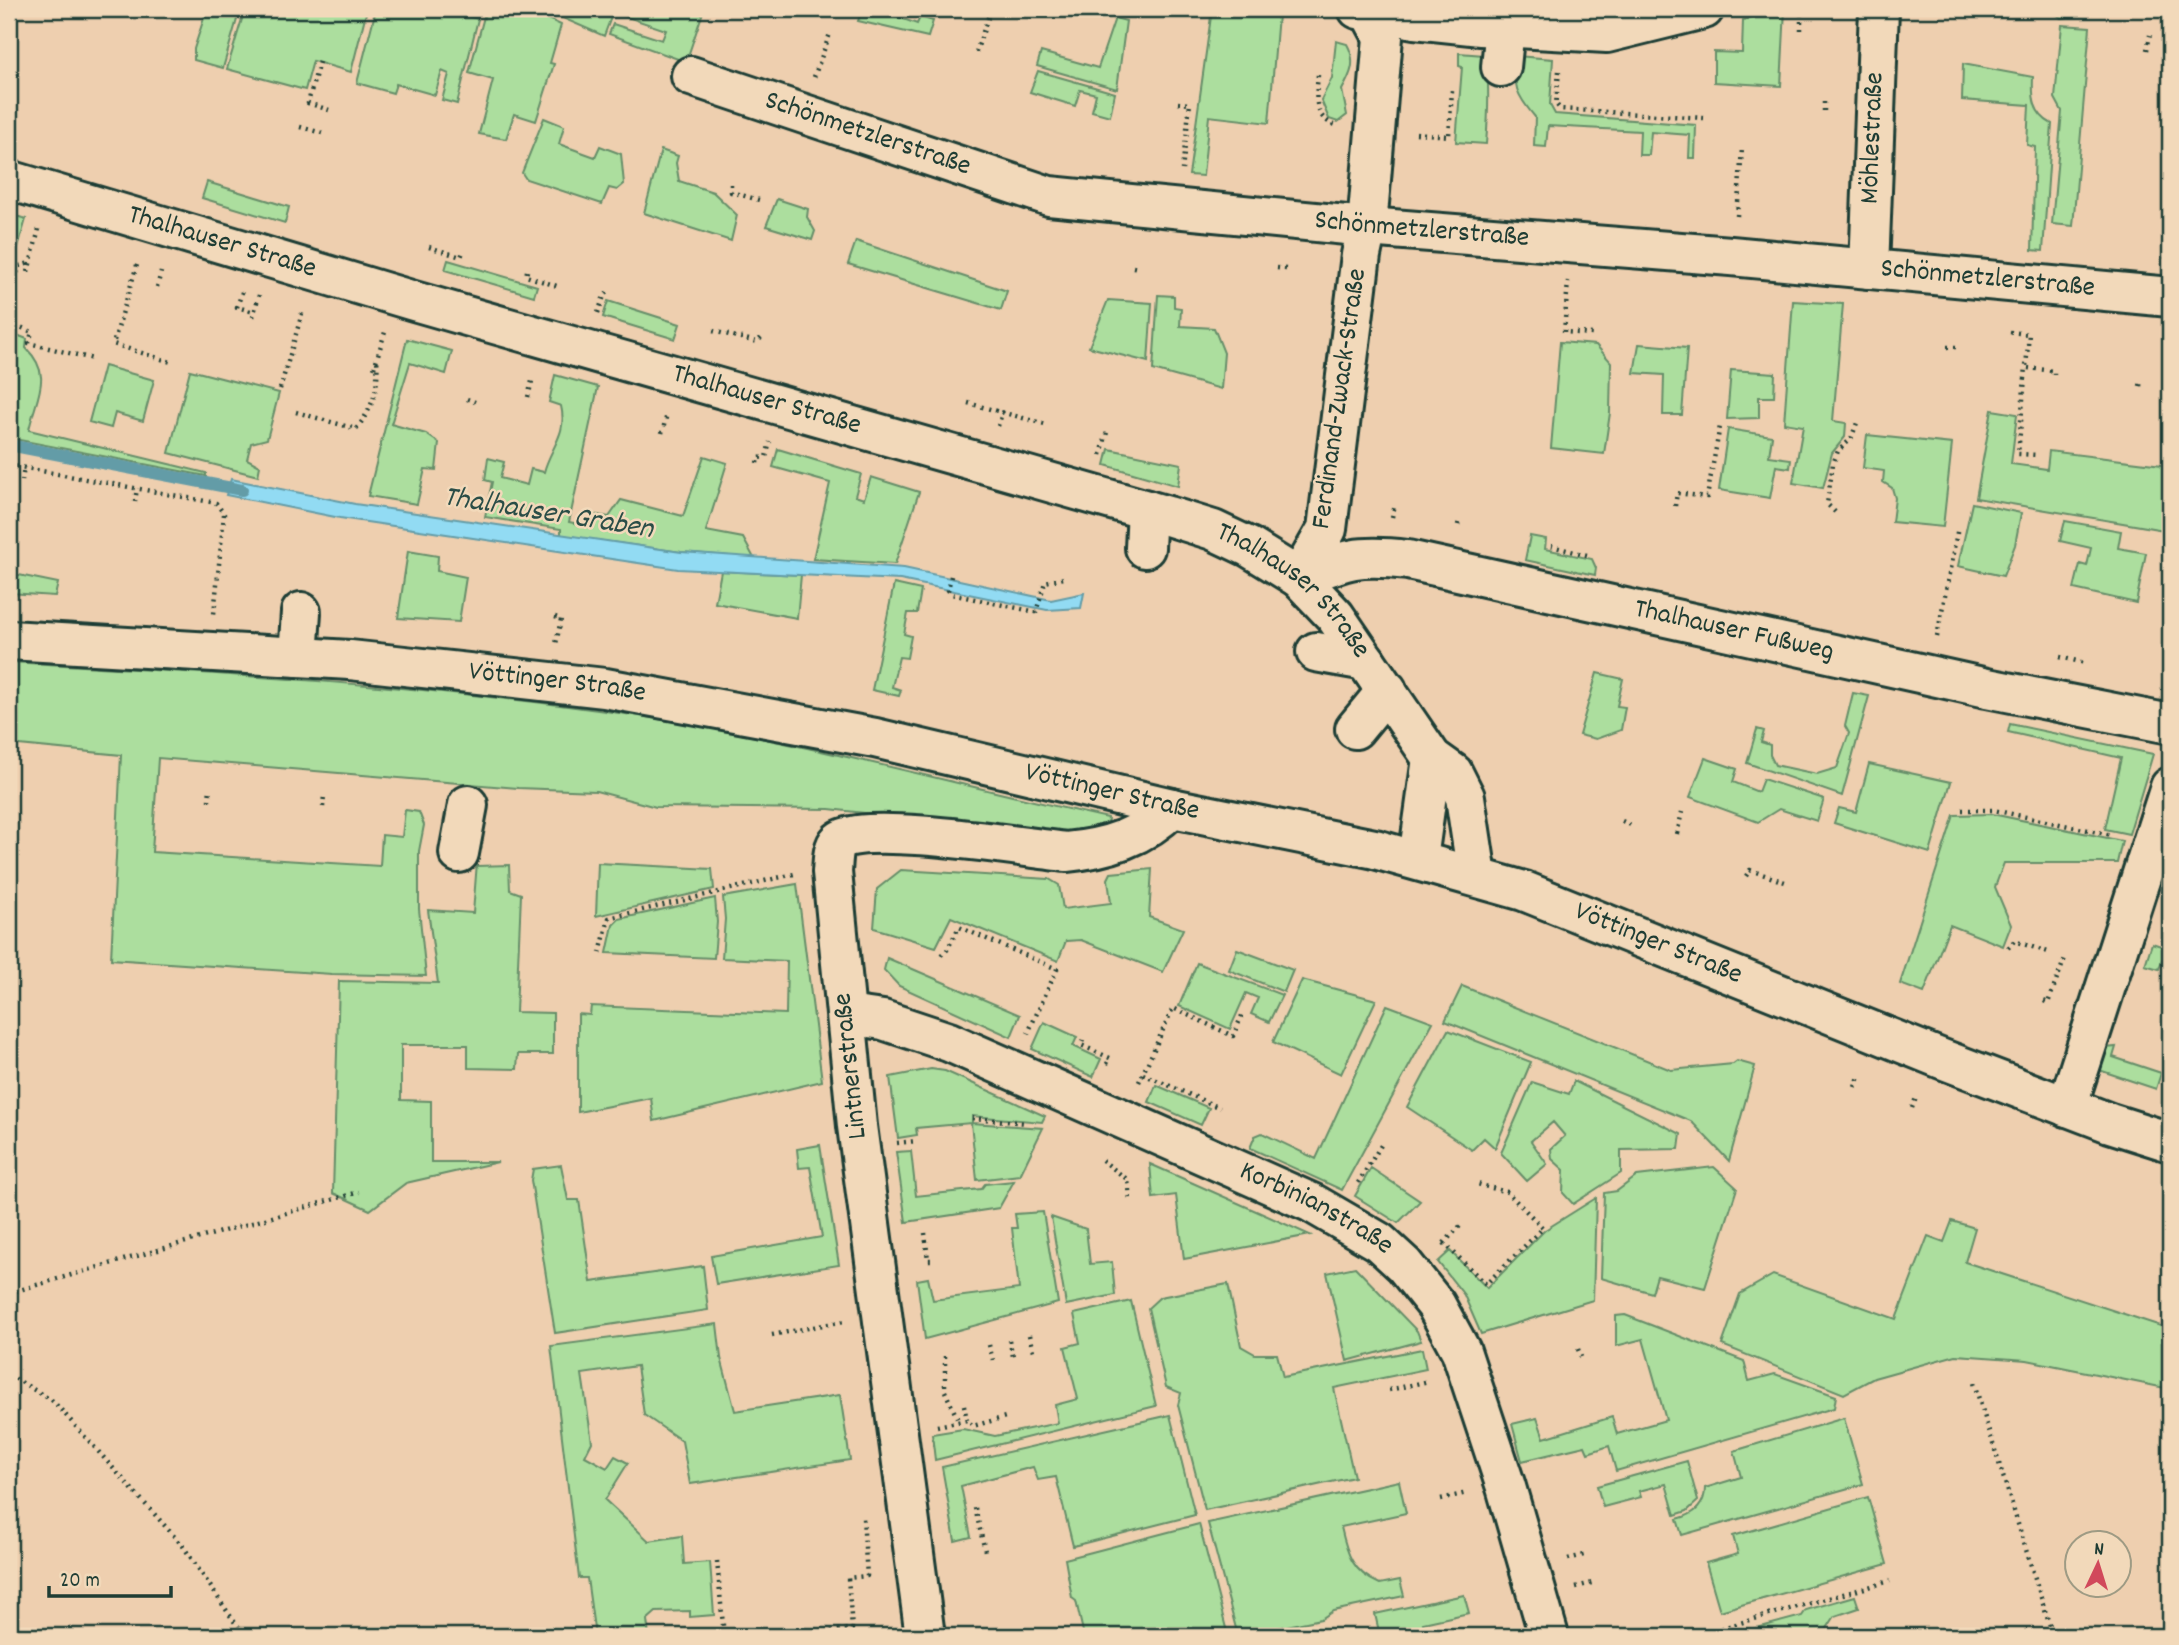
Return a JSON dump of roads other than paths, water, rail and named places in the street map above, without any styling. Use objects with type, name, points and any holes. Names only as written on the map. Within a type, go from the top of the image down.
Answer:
[{"type":"street","points":[[1365,10],[1415,19],[1607,33],[1704,9]]},
{"type":"street","name":"Möhlestraße","points":[[1869,269],[1879,9]]},
{"type":"street","name":"Ferdinand-Zwack-Straße","points":[[1299,578],[1327,529],[1361,255],[1367,227],[1383,37],[1365,10]]},
{"type":"street","points":[[1502,67],[1505,27]]},
{"type":"street","name":"Schönmetzlerstraße","points":[[692,88],[1049,196],[1367,227],[1869,269],[2168,279]]},
{"type":"street","name":"Thalhauser Straße","points":[[9,180],[402,297],[1147,510],[1213,530],[1249,547],[1299,578],[1335,616],[1432,758],[1454,773],[1465,797],[1477,876]]},
{"type":"street","points":[[1145,548],[1147,510]]},
{"type":"street","name":"Thalhauser Fußweg","points":[[1299,578],[1344,558],[1380,557],[1408,560],[1987,688],[2170,724]]},
{"type":"street","points":[[298,657],[302,612]]},
{"type":"street","name":"Vöttinger Straße","points":[[9,640],[298,657],[481,673],[668,699],[875,738],[1172,808],[1418,859],[1524,891],[2067,1107],[2170,1142]]},
{"type":"street","points":[[1316,652],[1377,676],[1355,729]]},
{"type":"street","points":[[1418,859],[1432,758]]},
{"type":"street","points":[[2067,1107],[2170,787]]},
{"type":"street","points":[[460,853],[468,805]]},
{"type":"street","name":"Lintnerstraße","points":[[925,1636],[857,1126],[832,872],[834,849],[842,839],[864,833],[891,833],[1076,851],[1104,846],[1142,833],[1172,808]]},
{"type":"street","name":"Korbinianstraße","points":[[847,1015],[915,1029],[974,1053],[1312,1203],[1339,1216],[1391,1251],[1436,1305],[1470,1371],[1549,1636]]},
{"type":"water","points":[[231,479],[355,504],[681,552],[904,568],[1051,600],[1084,593],[1081,608],[1047,610],[900,580],[678,569],[340,518],[226,495]]},
{"type":"waterway","name":"Thalhauser Graben","points":[[9,445],[242,490]]}]
